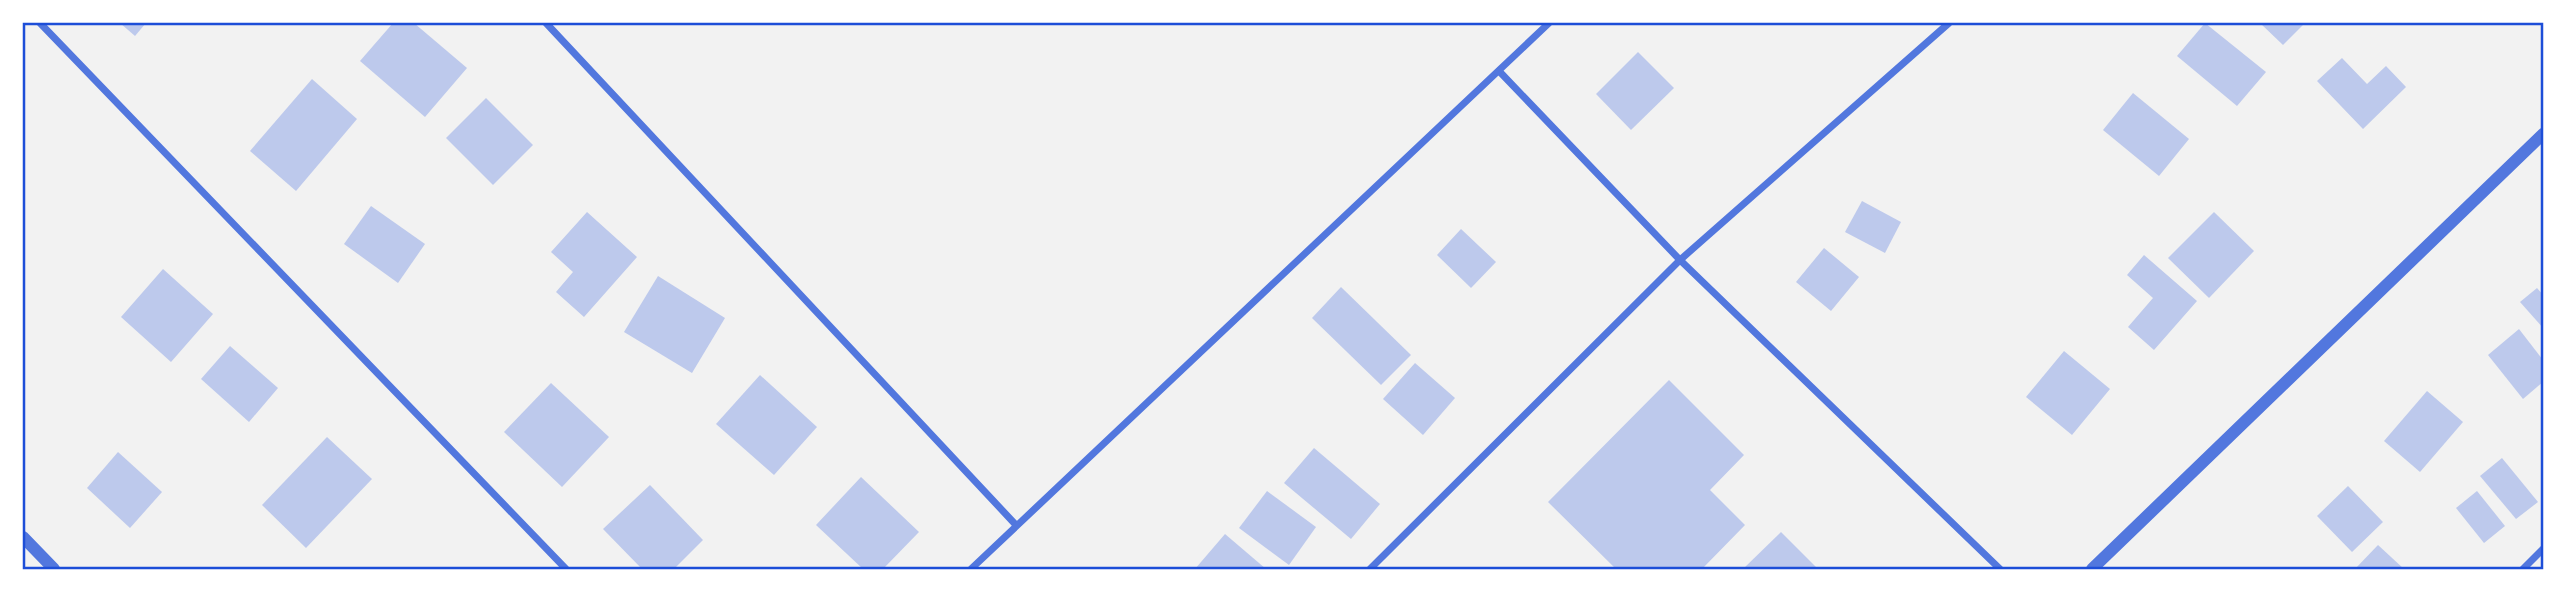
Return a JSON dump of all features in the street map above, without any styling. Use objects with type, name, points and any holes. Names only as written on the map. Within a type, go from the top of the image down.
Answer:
[{"type":"street","points":[[40,23],[566,569]]},
{"type":"street","points":[[546,23],[1016,526]]},
{"type":"street","points":[[971,569],[1549,23]]},
{"type":"street","points":[[1370,569],[1679,260],[1949,23]]},
{"type":"street","points":[[1499,71],[1679,260],[2000,569]]},
{"type":"street","points":[[2092,569],[2543,134]]},
{"type":"street","points":[[23,537],[54,569]]},
{"type":"street","points":[[2523,569],[2543,549]]},
{"type":"building","points":[[120,23],[146,23],[135,36]]},
{"type":"building","points":[[393,23],[414,23],[467,68],[425,117],[360,61]]},
{"type":"building","points":[[2205,23],[2266,72],[2237,106],[2177,56]]},
{"type":"building","points":[[2260,23],[2305,23],[2283,45]]},
{"type":"building","points":[[1638,52],[1674,88],[1631,130],[1596,94]]},
{"type":"building","points":[[2342,58],[2367,84],[2386,66],[2406,87],[2363,129],[2317,81]]},
{"type":"building","points":[[312,79],[357,119],[296,191],[250,151]]},
{"type":"building","points":[[2133,93],[2189,139],[2159,176],[2103,130]]},
{"type":"building","points":[[486,98],[533,145],[493,185],[446,138]]},
{"type":"building","points":[[1862,201],[1901,222],[1885,253],[1845,232]]},
{"type":"building","points":[[371,206],[425,244],[398,283],[344,244]]},
{"type":"building","points":[[587,212],[637,257],[584,317],[556,292],[573,272],[551,252]]},
{"type":"building","points":[[2214,212],[2254,251],[2209,298],[2168,258]]},
{"type":"building","points":[[1461,229],[1496,262],[1471,288],[1437,255]]},
{"type":"building","points":[[1824,248],[1859,277],[1831,311],[1796,282]]},
{"type":"building","points":[[2144,255],[2197,301],[2154,350],[2128,327],[2153,298],[2127,275]]},
{"type":"building","points":[[163,269],[213,314],[171,362],[121,317]]},
{"type":"building","points":[[658,276],[725,318],[692,373],[624,332]]},
{"type":"building","points":[[1341,287],[1411,355],[1381,385],[1312,318]]},
{"type":"building","points":[[2537,288],[2543,295],[2543,328],[2520,302]]},
{"type":"building","points":[[2519,329],[2543,360],[2543,382],[2523,399],[2488,355]]},
{"type":"building","points":[[230,346],[278,388],[249,422],[201,379]]},
{"type":"building","points":[[2064,351],[2110,389],[2072,435],[2026,397]]},
{"type":"building","points":[[1415,363],[1455,398],[1423,435],[1383,399]]},
{"type":"building","points":[[760,375],[817,427],[774,475],[716,424]]},
{"type":"building","points":[[1669,380],[1744,455],[1710,490],[1745,525],[1702,569],[1616,569],[1548,502]]},
{"type":"building","points":[[551,383],[609,437],[562,487],[504,432]]},
{"type":"building","points":[[2427,391],[2463,422],[2420,472],[2384,441]]},
{"type":"building","points":[[327,437],[372,479],[306,548],[262,505]]},
{"type":"building","points":[[1314,448],[1380,504],[1351,539],[1284,483]]},
{"type":"building","points":[[118,452],[162,492],[130,528],[87,488]]},
{"type":"building","points":[[2502,458],[2538,502],[2516,519],[2480,476]]},
{"type":"building","points":[[861,477],[919,532],[883,569],[863,569],[816,525]]},
{"type":"building","points":[[650,485],[703,540],[674,569],[642,569],[603,529]]},
{"type":"building","points":[[2348,486],[2383,522],[2352,552],[2317,516]]},
{"type":"building","points":[[1267,491],[1316,527],[1289,565],[1239,528]]},
{"type":"building","points":[[2477,491],[2505,526],[2484,543],[2456,508]]},
{"type":"building","points":[[1781,532],[1818,569],[1743,569]]},
{"type":"building","points":[[1225,534],[1266,569],[1195,569]]},
{"type":"building","points":[[2378,545],[2404,569],[2355,569]]}]
